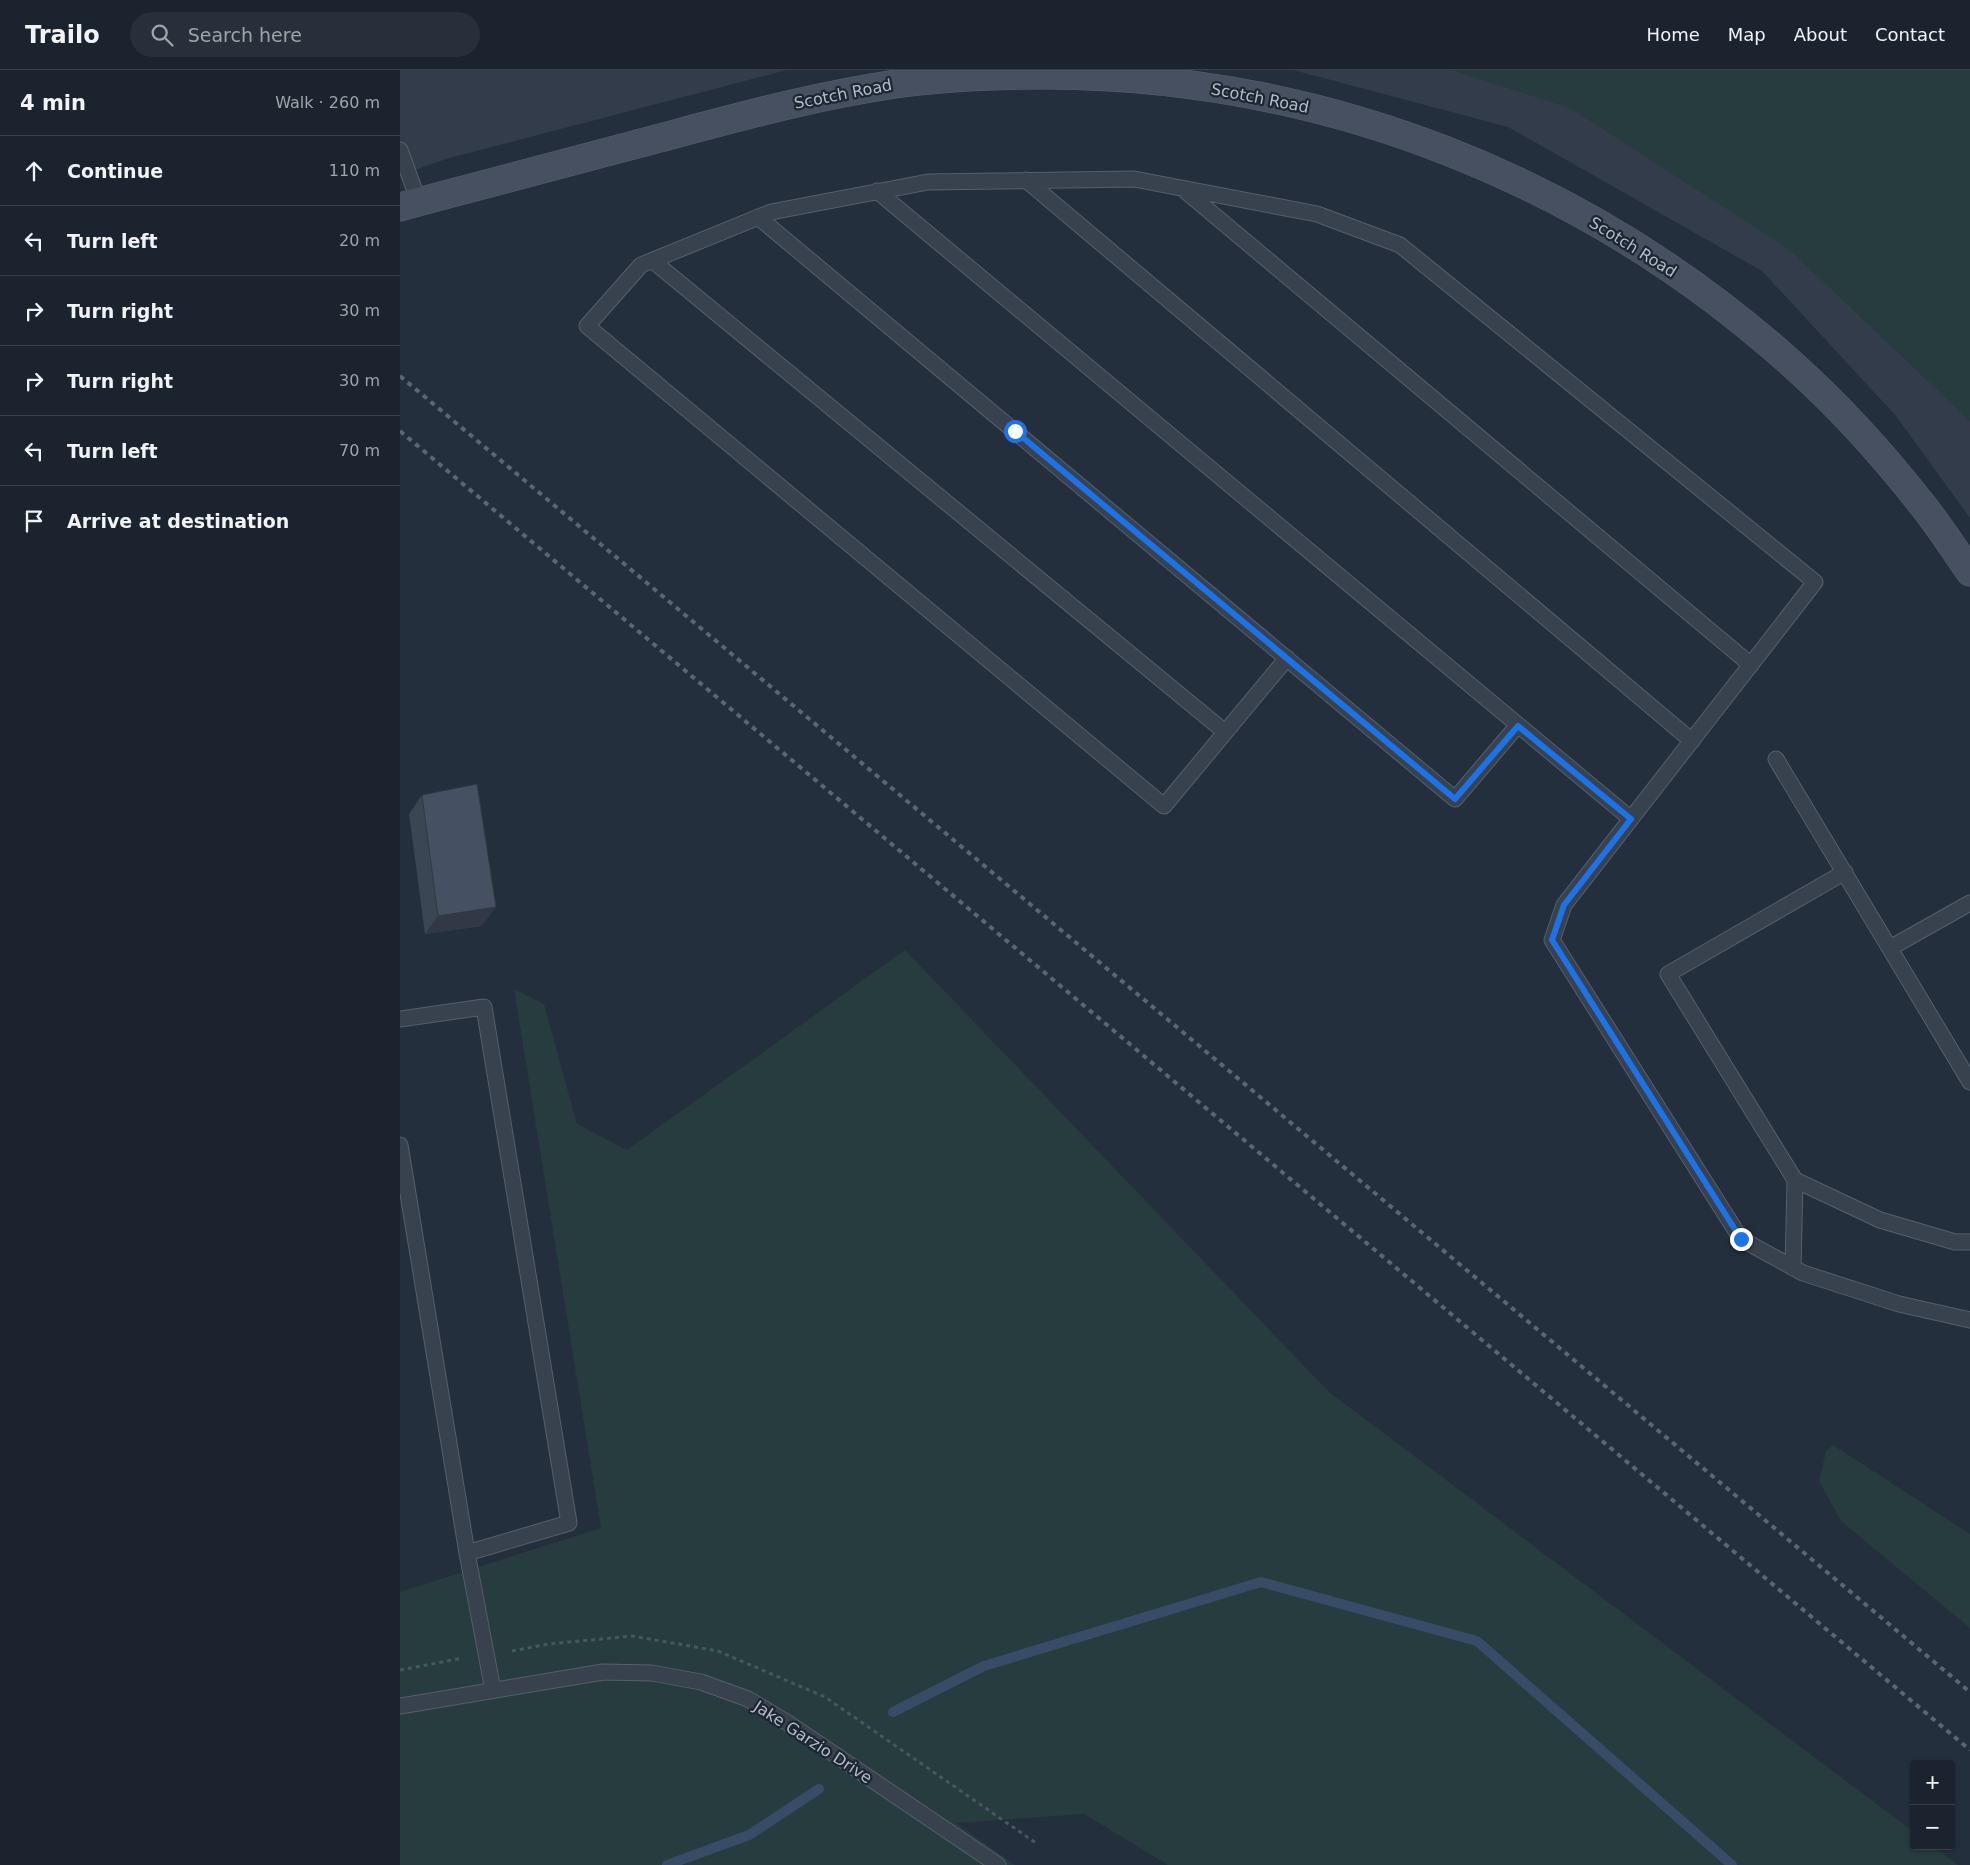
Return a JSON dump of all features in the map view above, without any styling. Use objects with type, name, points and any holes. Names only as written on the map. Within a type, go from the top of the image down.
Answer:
[{"type":"main road","name":"Scotch Road","points":[[410,204],[802,101],[898,84],[995,75],[1092,76],[1189,84],[1284,100],[1378,126],[1469,159],[1557,200],[1640,248],[1720,304],[1802,373],[1863,435],[1926,509],[1970,572]]},
{"type":"lane","points":[[400,150],[410,204]]},
{"type":"lane","points":[[1287,658],[1164,806],[587,326],[641,265],[771,212],[928,182],[1134,179],[1318,214],[1400,245],[1815,582],[1564,905],[1552,940],[1741,1239],[1803,1273],[1899,1304],[1970,1320]]},
{"type":"lane","points":[[1026,180],[1692,741]]},
{"type":"lane","points":[[1182,188],[1751,665]]},
{"type":"lane","points":[[877,191],[1631,819]]},
{"type":"lane","points":[[758,217],[1455,799],[1518,726]]},
{"type":"lane","points":[[653,261],[1225,732]]},
{"type":"lane","points":[[1776,760],[1970,1082]]},
{"type":"lane","points":[[1793,1268],[1795,1180],[1668,974],[1845,872]]},
{"type":"lane","points":[[1890,948],[1970,903]]},
{"type":"lane","points":[[400,1019],[484,1008],[569,1523],[467,1552]]},
{"type":"lane","points":[[400,1145],[467,1552],[493,1690]]},
{"type":"lane","points":[[1795,1180],[1880,1220],[1955,1242],[1970,1242]]},
{"type":"lane","name":"Jake Garzio Drive","points":[[400,1706],[603,1672],[652,1673],[701,1682],[748,1699],[788,1723],[998,1865]]},
{"type":"shaded area","points":[[400,70],[787,70],[446,159],[400,175]]},
{"type":"shaded area","points":[[1293,70],[1970,70],[1970,518],[1896,416],[1762,271],[1508,127]]},
{"type":"green space","points":[[1452,70],[1970,70],[1970,421],[1789,249],[1570,108]]},
{"type":"green space","points":[[905,950],[1329,1392],[1910,1829],[1910,1850],[1938,1850],[1958,1865],[1168,1865],[1084,1814],[956,1823],[1015,1865],[400,1865],[400,1592],[601,1528],[514,989],[544,1004],[577,1124],[627,1150]]},
{"type":"green space","points":[[1833,1445],[1970,1534],[1970,1628],[1841,1521],[1819,1481],[1826,1451]]},
{"type":"building","points":[[477,784],[496,907],[438,916],[422,795]]},
{"type":"waterway","points":[[893,1712],[984,1666],[1261,1582],[1477,1641],[1732,1865]]},
{"type":"waterway","points":[[667,1865],[749,1835],[819,1789]]},
{"type":"railway","points":[[400,376],[1970,1692]]},
{"type":"railway","points":[[400,431],[1970,1750]]},
{"type":"route","points":[[1015,431],[1455,799],[1518,726],[1631,819],[1564,905],[1552,940],[1741,1239]]}]
